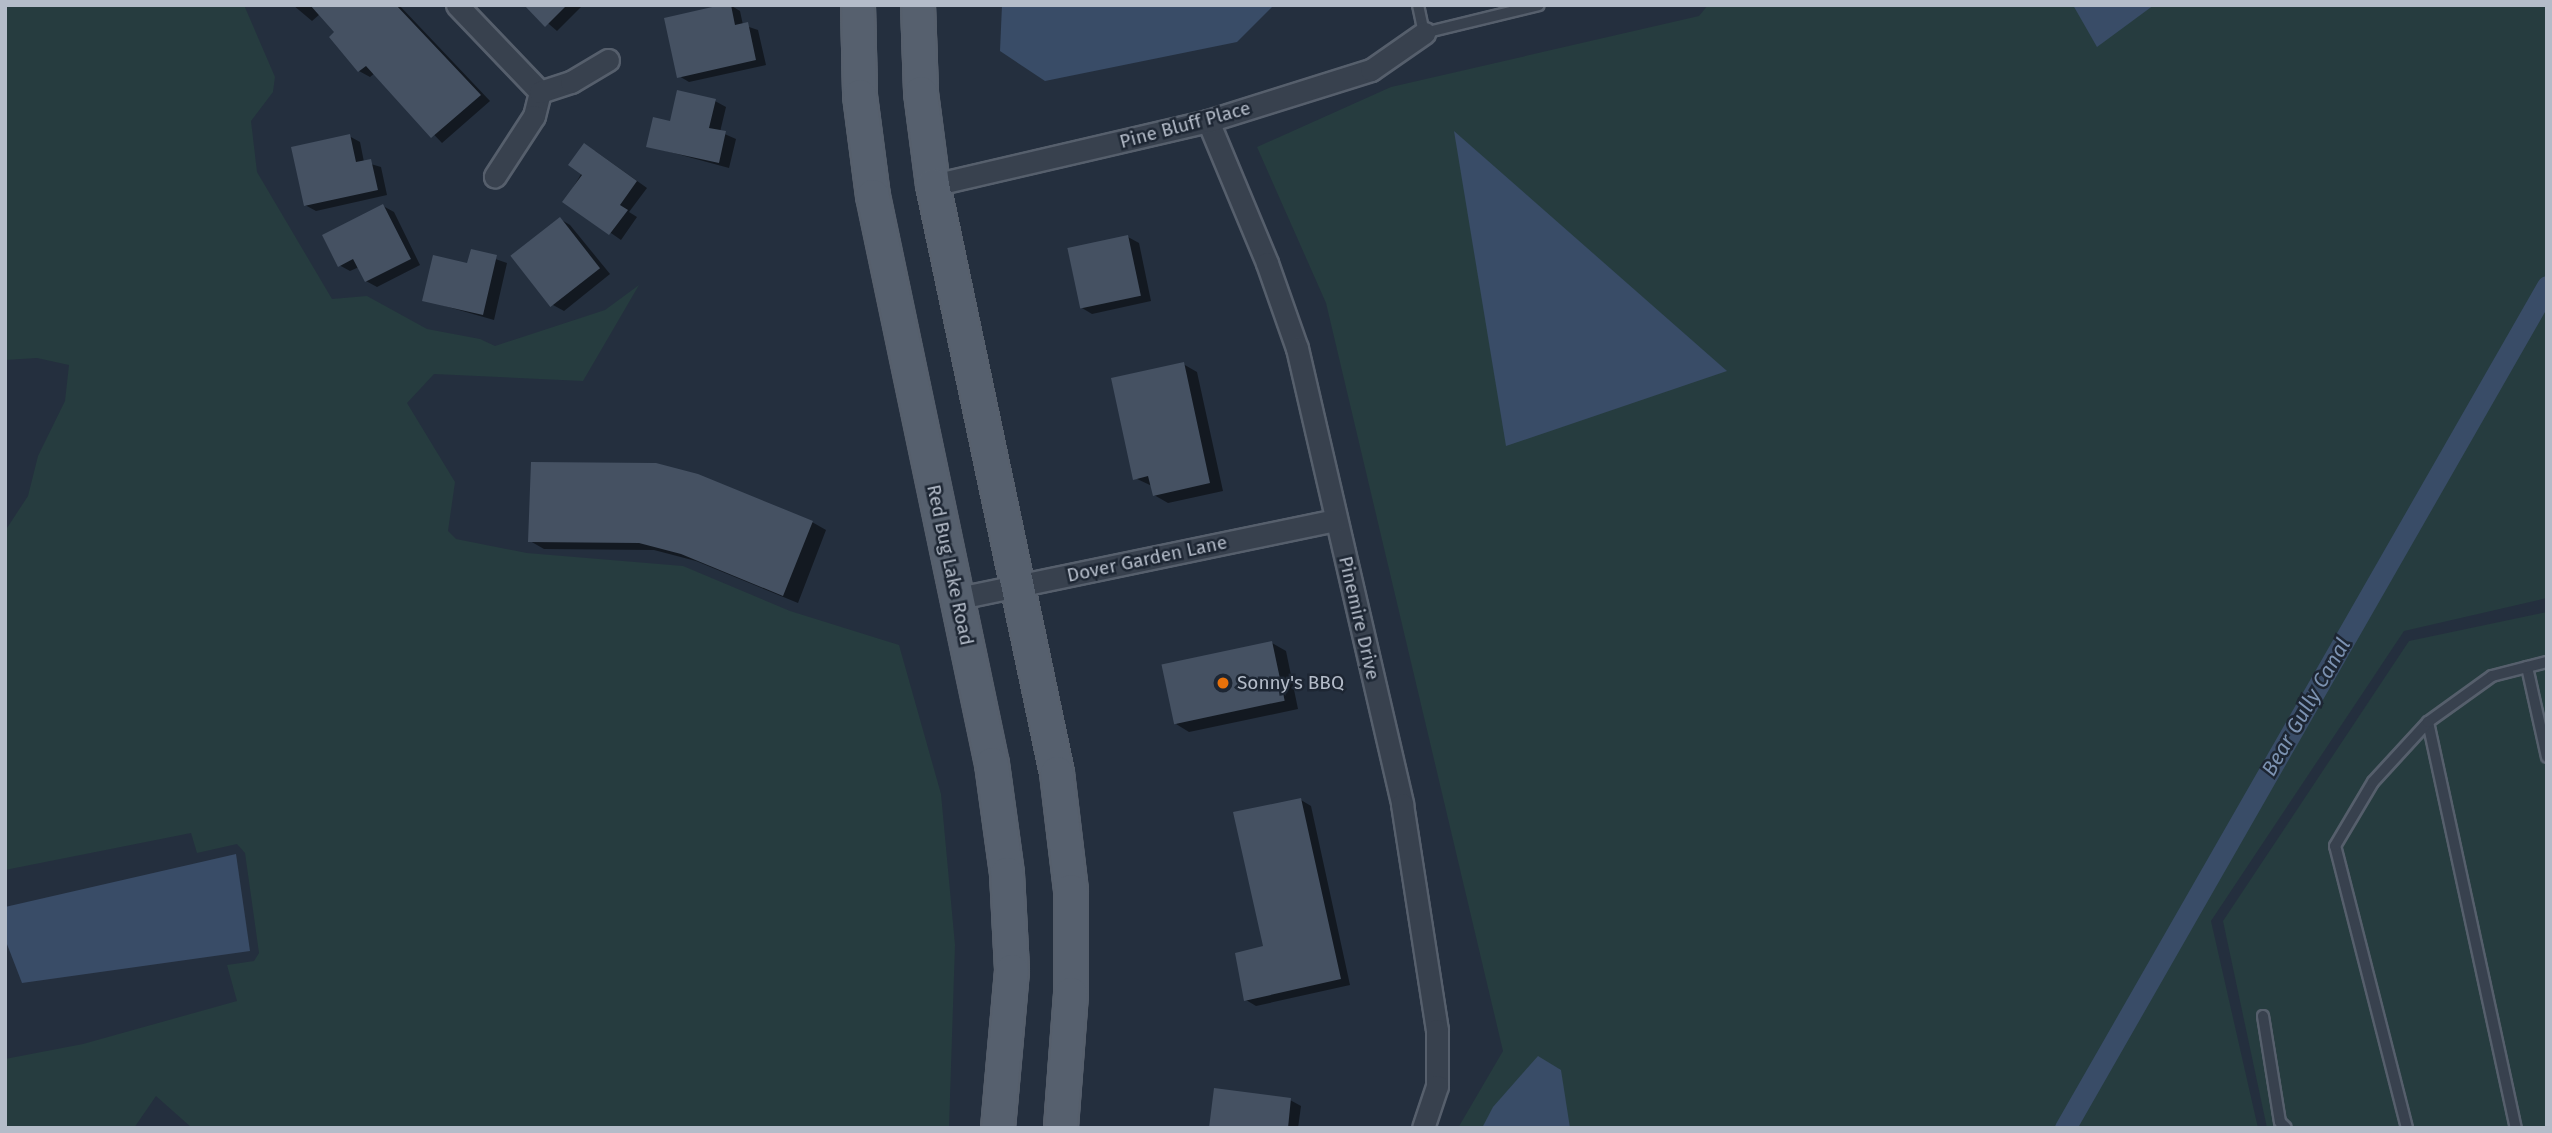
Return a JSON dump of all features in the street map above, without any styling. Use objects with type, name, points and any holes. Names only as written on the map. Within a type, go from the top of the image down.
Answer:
[{"type":"main road","name":"Red Bug Lake Road","points":[[858,5],[860,96],[873,196],[992,764],[1007,874],[1012,971],[998,1128]]},
{"type":"main road","points":[[918,5],[921,93],[933,185],[1057,773],[1071,891],[1071,994],[1061,1128]]},
{"type":"street","points":[[457,5],[540,92]]},
{"type":"street","name":"Pine Bluff Place","points":[[933,185],[1208,121],[1370,70],[1424,33]]},
{"type":"street","points":[[540,92],[571,82],[608,60]]},
{"type":"street","points":[[495,176],[534,116],[540,92]]},
{"type":"street","name":"Pinemire Drive","points":[[1208,121],[1267,263],[1297,348],[1402,804],[1435,1018],[1437,1086],[1423,1128]]},
{"type":"street","name":"Dover Garden Lane","points":[[959,598],[1336,520]]},
{"type":"lane","points":[[1418,5],[1424,33],[1539,5]]},
{"type":"lane","points":[[2407,1128],[2335,846],[2373,782],[2428,722],[2492,676],[2547,662]]},
{"type":"lane","points":[[2527,667],[2547,757]]},
{"type":"lane","points":[[2428,722],[2516,1128]]},
{"type":"lane","points":[[2263,1016],[2280,1122],[2286,1128]]},
{"type":"green space","points":[[5,5],[244,5],[275,77],[273,92],[251,121],[257,172],[332,299],[367,296],[427,329],[480,339],[495,346],[605,310],[639,285],[583,381],[434,374],[407,403],[455,482],[448,531],[456,539],[527,553],[683,566],[790,611],[899,645],[941,794],[955,945],[949,1128],[192,1128],[156,1096],[134,1128],[5,1128],[5,1059],[83,1044],[237,1001],[227,965],[254,961],[259,953],[245,853],[237,844],[197,853],[191,833],[5,870],[5,531],[28,496],[38,456],[65,401],[69,365],[37,358],[5,360]]},
{"type":"green space","points":[[1708,5],[2547,5],[2547,598],[2404,631],[2211,921],[2258,1128],[1458,1128],[1503,1051],[1326,303],[1257,147],[1391,87],[1699,16]]},
{"type":"green space","points":[[2547,612],[2547,1128],[2267,1128],[2223,921],[2409,641]]},
{"type":"water","points":[[1002,5],[1274,5],[1237,42],[1045,81],[1000,51]]},
{"type":"water","points":[[2073,5],[2154,5],[2097,47]]},
{"type":"water","points":[[1454,131],[1727,371],[1506,446]]},
{"type":"water","points":[[236,854],[250,951],[22,983],[5,939],[5,907]]},
{"type":"water","points":[[1538,1056],[1561,1070],[1570,1128],[1482,1128],[1493,1107]]},
{"type":"building","points":[[310,5],[396,5],[481,95],[431,138],[366,66],[358,72],[329,37],[334,32]]},
{"type":"building","points":[[524,5],[567,5],[545,27]]},
{"type":"building","points":[[731,5],[735,25],[748,22],[756,60],[677,78],[664,18]]},
{"type":"building","points":[[677,90],[716,99],[709,128],[726,131],[719,163],[646,147],[653,117],[670,121]]},
{"type":"building","points":[[350,134],[356,162],[371,159],[378,190],[304,206],[291,147]]},
{"type":"building","points":[[584,143],[637,181],[620,205],[628,210],[609,235],[562,202],[582,175],[568,165]]},
{"type":"building","points":[[383,204],[411,259],[365,282],[353,259],[338,267],[322,235]]},
{"type":"building","points":[[560,217],[600,268],[550,307],[510,256]]},
{"type":"building","points":[[1128,235],[1141,296],[1080,309],[1067,248]]},
{"type":"building","points":[[471,249],[497,255],[483,315],[422,301],[433,255],[467,263]]},
{"type":"building","points":[[1184,362],[1210,483],[1153,496],[1148,476],[1133,480],[1111,378]]},
{"type":"building","points":[[531,462],[656,463],[698,474],[813,521],[783,596],[681,554],[639,543],[528,542]]},
{"type":"building","name":"Sonny's BBQ","points":[[1272,641],[1285,701],[1174,724],[1161,664]]},
{"type":"building","points":[[1301,798],[1341,979],[1244,1001],[1235,953],[1263,946],[1233,812]]},
{"type":"building","points":[[1214,1088],[1291,1098],[1288,1128],[1209,1128]]},
{"type":"waterway","name":"Bear Gully Canal","points":[[2065,1128],[2547,286]]},
{"type":"place","name":"Sonny's BBQ","points":[[1223,683]]}]
